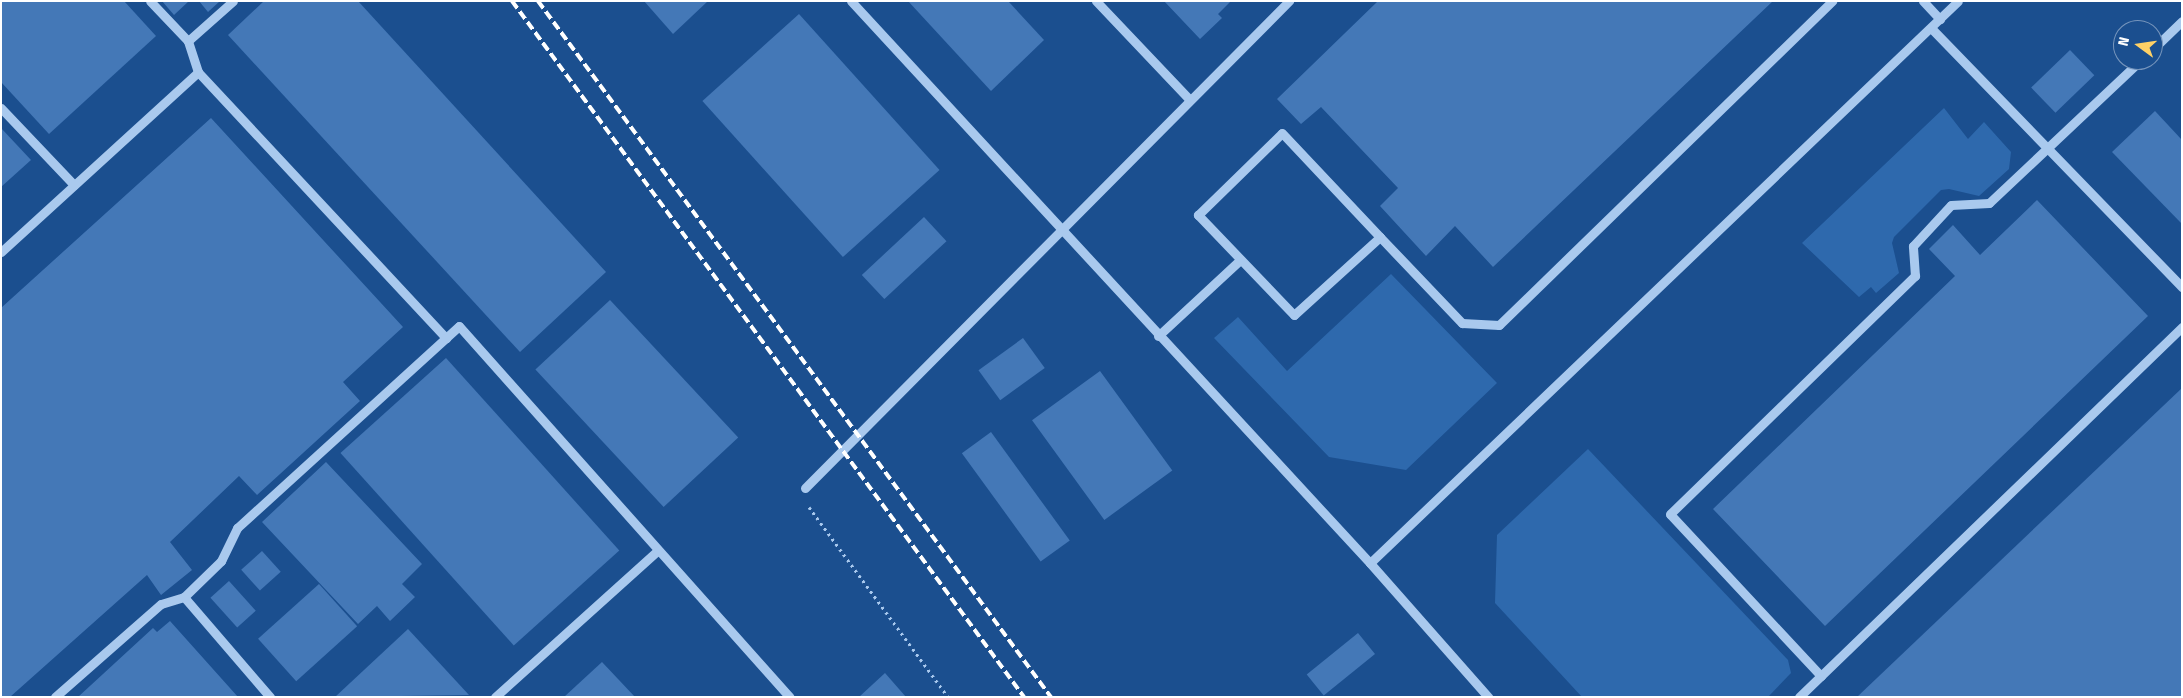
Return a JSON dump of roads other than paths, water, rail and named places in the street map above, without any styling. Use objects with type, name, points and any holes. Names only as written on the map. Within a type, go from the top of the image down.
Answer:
[{"type":"street","points":[[150,1],[188,41],[198,72],[446,338]]},
{"type":"street","points":[[188,41],[233,1]]},
{"type":"street","points":[[852,1],[1062,232],[1370,563],[1488,697]]},
{"type":"street","points":[[1096,1],[1189,99]]},
{"type":"street","points":[[804,488],[1062,232],[1189,99],[1289,1]]},
{"type":"street","points":[[1380,237],[1294,316],[1198,215],[1282,133],[1462,324],[1499,325],[1832,1]]},
{"type":"street","points":[[1923,1],[1940,19]]},
{"type":"street","points":[[1370,563],[1958,1]]},
{"type":"street","points":[[2163,39],[2182,21]]},
{"type":"street","points":[[1930,28],[2182,287]]},
{"type":"street","points":[[1821,676],[1670,514],[1915,276],[1913,246],[1952,205],[1989,203],[2130,70]]},
{"type":"street","points":[[1,252],[198,72]]},
{"type":"street","points":[[1,108],[74,186]]},
{"type":"street","points":[[1158,336],[1240,260]]},
{"type":"street","points":[[55,697],[160,604],[184,597],[221,561],[237,528],[459,326],[788,697]]},
{"type":"street","points":[[1799,697],[2182,327]]},
{"type":"street","points":[[495,697],[657,551]]},
{"type":"street","points":[[184,597],[270,697]]},
{"type":"railway","points":[[512,1],[1024,697]]},
{"type":"railway","points":[[538,1],[1051,697]]}]
